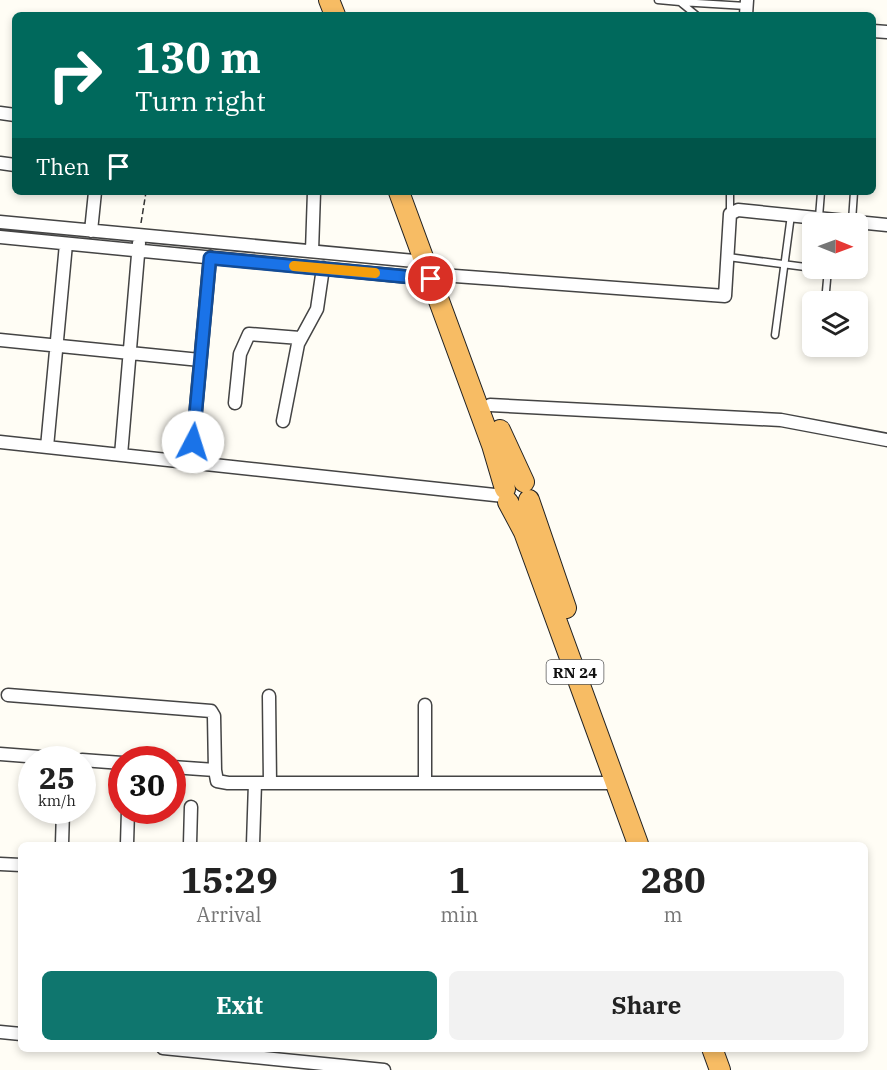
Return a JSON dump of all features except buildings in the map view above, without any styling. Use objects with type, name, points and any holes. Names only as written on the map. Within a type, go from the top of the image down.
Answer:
[{"type":"highway","name":"RN 24","points":[[400,195],[490,405],[524,532],[637,842]]},
{"type":"highway","name":"RN 24","points":[[411,195],[432,272],[514,494],[651,842]]},
{"type":"highway","points":[[713,1052],[720,1070]]},
{"type":"highway","points":[[727,1052],[734,1070]]},
{"type":"street","points":[[91,231],[95,195]]},
{"type":"street","points":[[312,251],[315,195]]},
{"type":"street","points":[[0,237],[323,268],[432,272],[725,296],[730,214],[738,210],[802,216]]},
{"type":"street","points":[[0,222],[312,251],[432,272]]},
{"type":"street","points":[[868,223],[887,225]]},
{"type":"street","points":[[121,455],[140,236]]},
{"type":"street","points":[[48,447],[66,244]]},
{"type":"street","points":[[191,462],[210,258]]},
{"type":"street","points":[[284,421],[300,338],[317,309],[323,268]]},
{"type":"street","points":[[235,403],[240,354],[249,334],[300,338]]},
{"type":"street","points":[[0,340],[200,360]]},
{"type":"street","points":[[490,405],[781,420],[887,440]]},
{"type":"street","points":[[0,442],[514,494]]},
{"type":"street","points":[[8,695],[211,711],[214,716],[215,770],[217,781],[222,783],[425,781],[615,783]]},
{"type":"street","points":[[269,696],[270,783]]},
{"type":"street","points":[[425,705],[425,781]]},
{"type":"street","points":[[0,754],[18,755]]},
{"type":"street","points":[[186,768],[215,770]]},
{"type":"street","points":[[254,842],[255,783]]},
{"type":"street","points":[[190,842],[191,807]]},
{"type":"street","points":[[62,842],[63,824]]},
{"type":"street","points":[[127,842],[128,824]]},
{"type":"street","points":[[0,864],[18,865]]},
{"type":"street","points":[[0,1032],[18,1034]]},
{"type":"street","points":[[188,1052],[260,1064],[384,1070]]},
{"type":"lane","points":[[658,0],[747,7]]},
{"type":"lane","points":[[680,2],[692,12]]},
{"type":"lane","points":[[730,195],[730,214]]},
{"type":"lane","points":[[819,213],[821,195]]},
{"type":"lane","points":[[853,213],[854,195]]},
{"type":"lane","points":[[776,335],[791,215]]},
{"type":"lane","points":[[728,257],[802,266]]},
{"type":"path","points":[[140,236],[146,195]]},
{"type":"slow traffic","points":[[294,266],[375,273]]},
{"type":"route","points":[[193,442],[210,258],[431,279]]}]
